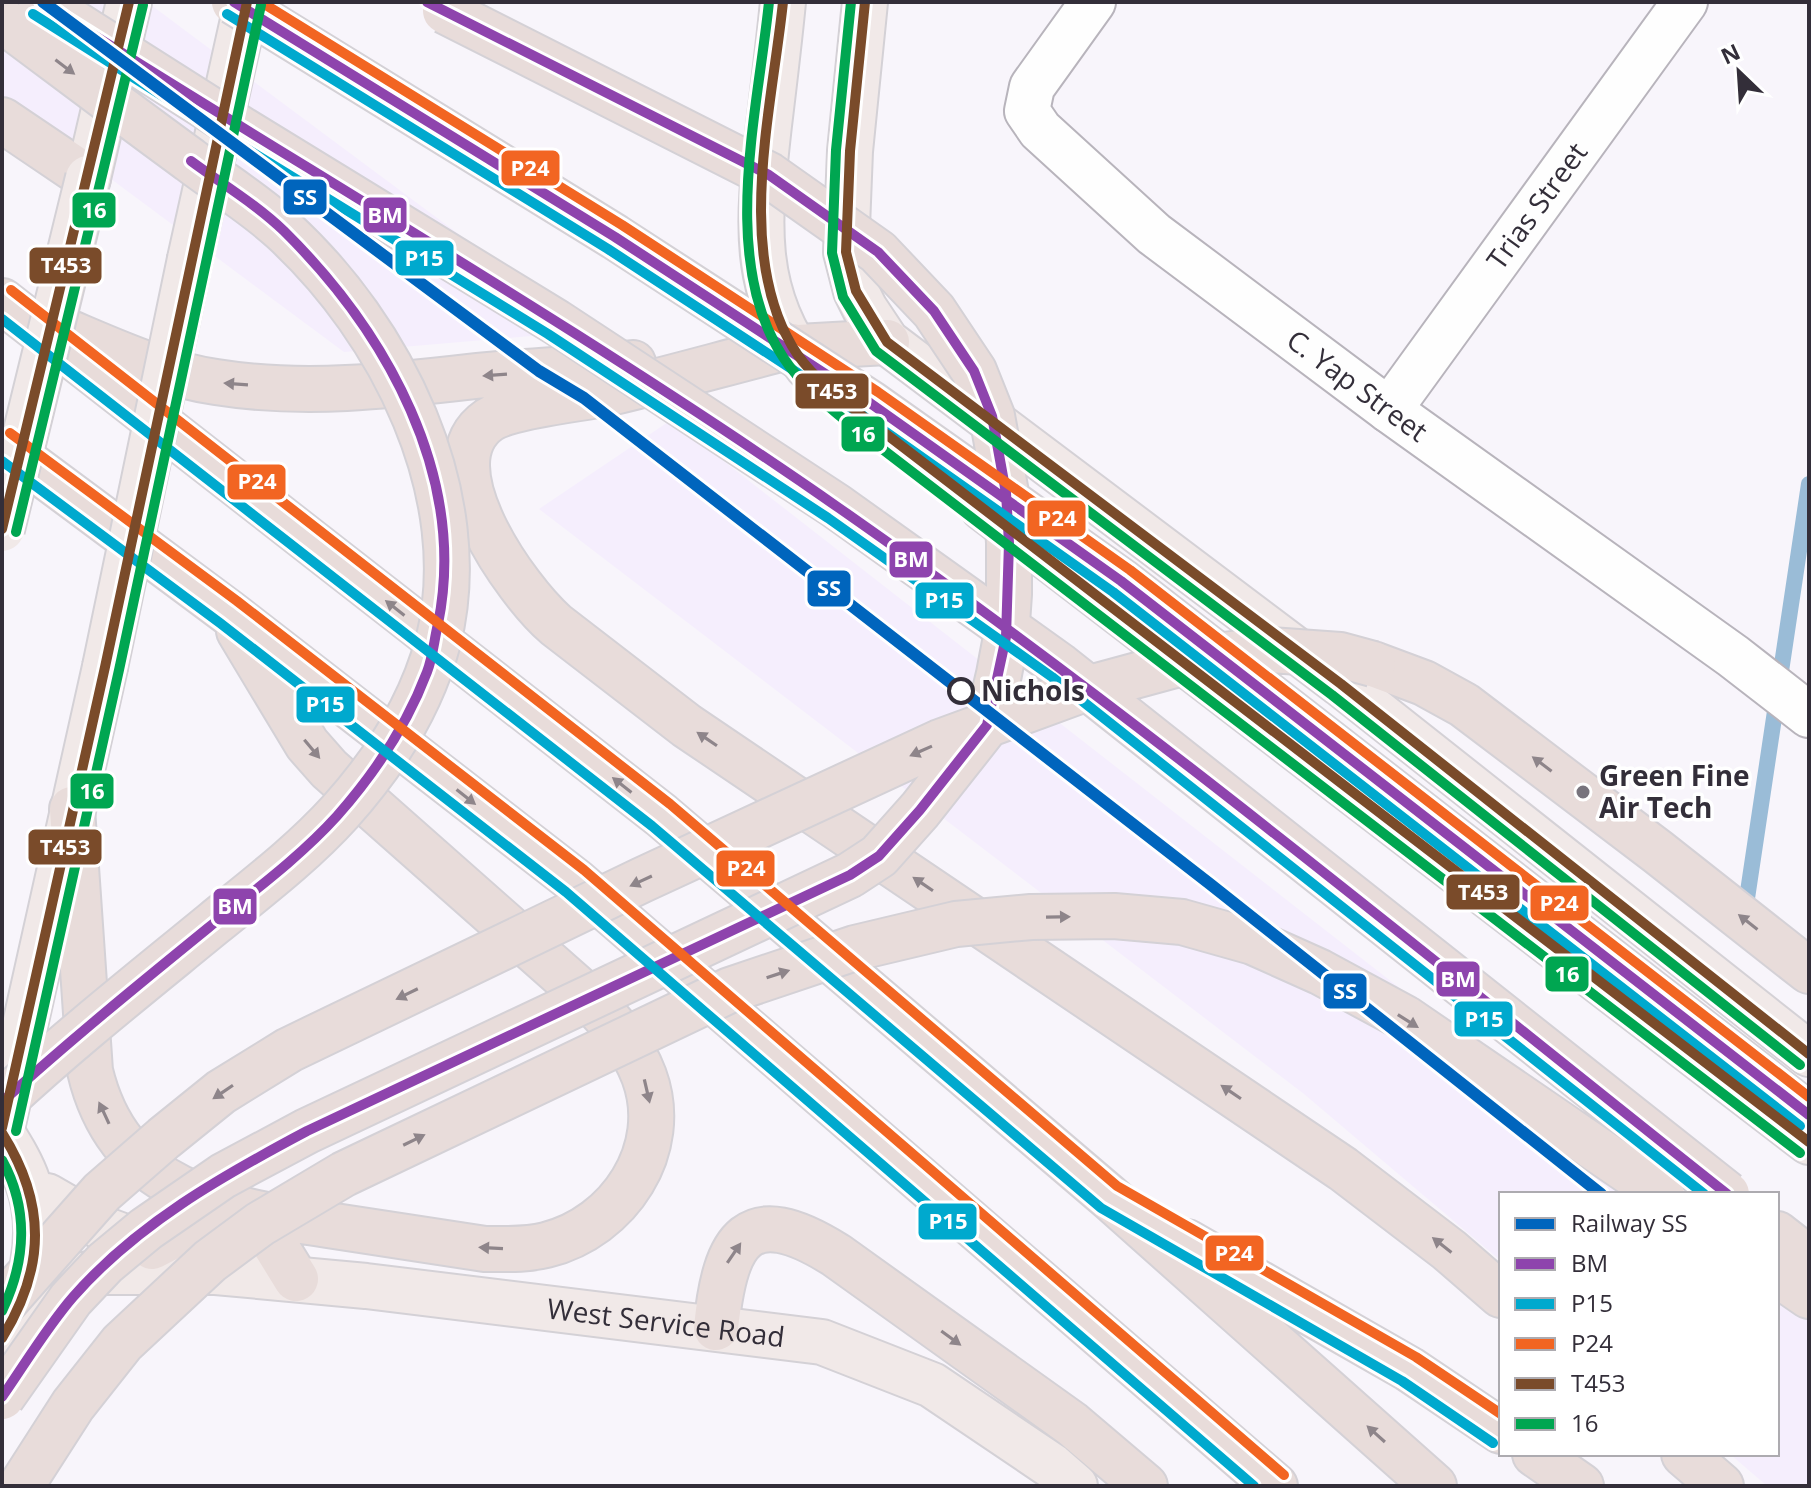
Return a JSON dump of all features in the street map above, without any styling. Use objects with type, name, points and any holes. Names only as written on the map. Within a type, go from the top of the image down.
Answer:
[{"type":"highway","points":[[41,2],[556,322],[836,506],[1060,666],[1724,1192]]},
{"type":"highway","points":[[234,2],[615,237],[870,403],[1059,536],[1809,1115]]},
{"type":"highway","points":[[2,1397],[71,1299],[105,1263],[146,1229],[210,1185],[307,1131],[850,875],[879,856],[987,725],[1006,637],[1009,543],[1006,493],[992,416],[974,371],[934,311],[878,252],[769,175],[427,2]]},
{"type":"highway","points":[[2,20],[283,230],[332,283],[371,334],[410,406],[441,501],[447,569],[443,615],[429,669],[404,726],[338,815],[275,874],[50,1057],[2,1102]]},
{"type":"highway","points":[[2,120],[88,178]]},
{"type":"highway","points":[[8,306],[154,367],[217,383],[299,389],[396,386],[792,346],[887,342]]},
{"type":"highway","points":[[8,306],[661,815],[1109,1197],[1434,1486]]},
{"type":"highway","points":[[792,346],[613,392],[511,411],[488,421],[473,439],[468,469],[470,484],[486,531],[515,580],[556,625],[687,726],[1331,1160],[1449,1250],[1499,1293]]},
{"type":"highway","points":[[2,444],[228,612],[575,881],[1275,1486]]},
{"type":"highway","points":[[72,809],[86,1038],[96,1096],[124,1145],[150,1172],[195,1196],[242,1210],[485,1249],[547,1245],[572,1235],[617,1204],[635,1179],[652,1127],[644,1076],[614,1024],[329,769],[293,723],[228,612]]},
{"type":"highway","points":[[16,1295],[49,1249],[112,1183],[221,1092],[289,1050],[656,873],[940,742],[1079,691],[1204,657],[1270,650],[1340,655],[1424,683],[1464,705],[1809,971]]},
{"type":"highway","points":[[18,1486],[73,1405],[122,1343],[210,1261],[260,1224],[344,1174],[730,990],[855,948],[956,924],[1031,917],[1114,916],[1182,922],[1253,942],[1320,972],[1405,1018],[1659,1192]]},
{"type":"highway","points":[[1109,1197],[1409,1369],[1499,1430]]},
{"type":"highway","points":[[152,1247],[242,1210]]},
{"type":"highway","points":[[242,1210],[296,1279]]},
{"type":"highway","points":[[716,1328],[724,1271],[736,1247],[745,1238],[767,1229],[797,1233],[836,1255],[1072,1424],[1145,1486]]},
{"type":"highway","points":[[1779,1236],[1809,1259]]},
{"type":"highway","points":[[1779,1275],[1809,1296]]},
{"type":"highway","points":[[1538,1456],[1581,1486]]},
{"type":"highway","points":[[1686,1456],[1721,1486]]},
{"type":"main road","points":[[2,529],[129,2]]},
{"type":"main road","points":[[2,1338],[15,1320],[16,1295],[36,1235],[30,1186],[2,1130],[247,2]]},
{"type":"main road","points":[[783,2],[761,195],[760,240],[771,296],[792,346],[829,389],[1809,1142]]},
{"type":"main road","points":[[865,2],[850,151],[846,252],[856,291],[887,342],[1341,684],[1809,1054]]},
{"type":"main road","name":"West Service Road","points":[[30,1186],[106,1230],[216,1272]]},
{"type":"main road","name":"West Service Road","points":[[16,1295],[99,1272],[216,1272],[822,1342],[932,1385],[1052,1466],[1075,1486]]},
{"type":"main road","points":[[18,1486],[102,1370],[216,1272]]},
{"type":"street","name":"C. Yap Street","points":[[1093,2],[1032,87],[1027,111],[1040,130],[1154,234],[1389,410],[1733,656],[1799,707]]},
{"type":"street","name":"Trias Street","points":[[1389,410],[1685,2]]},
{"type":"shaded area","points":[[2,2],[147,2],[589,331],[344,352],[2,98]]},
{"type":"shaded area","points":[[671,420],[1661,1192],[1499,1192],[1499,1259],[1304,1094],[539,509]]},
{"type":"shaded area","points":[[1779,1284],[1809,1307],[1809,1486],[1767,1486],[1732,1456],[1779,1456]]},
{"type":"waterway","points":[[1746,905],[1809,484]]},
{"type":"rail line","name":"SS","points":[[43,2],[539,371],[584,398],[1210,884],[1598,1192]]},
{"type":"transit line","name":"BM","points":[[41,2],[643,377],[839,508],[953,589],[1178,758],[1724,1192]]},
{"type":"transit line","name":"T453","points":[[2,529],[129,2]]},
{"type":"transit line","name":"BM","points":[[234,2],[615,237],[870,403],[1121,581],[1809,1115]]},
{"type":"transit line","name":"T453","points":[[2,1128],[105,667],[247,2]]},
{"type":"transit line","name":"P24","points":[[261,2],[622,225],[878,392],[1130,570],[1809,1097]]},
{"type":"transit line","name":"BM","points":[[2,1397],[73,1297],[125,1247],[182,1204],[307,1131],[850,875],[879,856],[987,725],[1006,637],[1009,543],[1006,493],[992,416],[974,371],[934,311],[878,252],[769,175],[427,2]]},
{"type":"transit line","name":"16","points":[[769,2],[752,136],[748,231],[752,276],[764,318],[783,357],[797,375],[847,422],[1800,1153]]},
{"type":"transit line","name":"T453","points":[[783,2],[766,132],[761,222],[765,266],[775,308],[792,346],[805,364],[856,411],[1809,1142]]},
{"type":"transit line","name":"16","points":[[851,2],[836,150],[832,253],[843,297],[876,351],[1332,695],[1800,1065]]},
{"type":"transit line","name":"T453","points":[[865,2],[850,151],[846,252],[856,291],[887,342],[1341,684],[1809,1054]]},
{"type":"transit line","name":"16","points":[[16,532],[143,5]]},
{"type":"transit line","name":"16","points":[[16,1131],[119,670],[261,5]]},
{"type":"transit line","name":"P15","points":[[33,14],[548,334],[828,518],[1052,677],[1701,1192]]},
{"type":"transit line","name":"P15","points":[[227,14],[608,249],[862,415],[1113,592],[1800,1126]]},
{"type":"transit line","name":"BM","points":[[2,1102],[274,875],[322,831],[351,800],[389,748],[419,692],[432,654],[444,569],[441,514],[429,461],[410,410],[385,361],[355,314],[321,271],[273,221],[191,161]]},
{"type":"transit line","name":"P24","points":[[11,290],[670,804],[1117,1186],[1416,1357],[1499,1413]]},
{"type":"transit line","name":"P15","points":[[2,319],[652,826],[1101,1208],[1402,1381],[1493,1443]]},
{"type":"transit line","name":"P24","points":[[10,433],[237,601],[584,870],[1284,1475]]},
{"type":"transit line","name":"P15","points":[[2,461],[220,623],[566,892],[1254,1486]]},
{"type":"transit line","name":"T453","points":[[2,1133],[27,1185],[35,1235],[27,1286],[2,1338]]},
{"type":"transit line","name":"16","points":[[2,1160],[17,1197],[21,1235],[16,1273],[2,1311]]},
{"type":"place","name":"Nichols","points":[[961,691]]},
{"type":"place","name":"Green Fine Air Tech","points":[[1583,792]]}]
